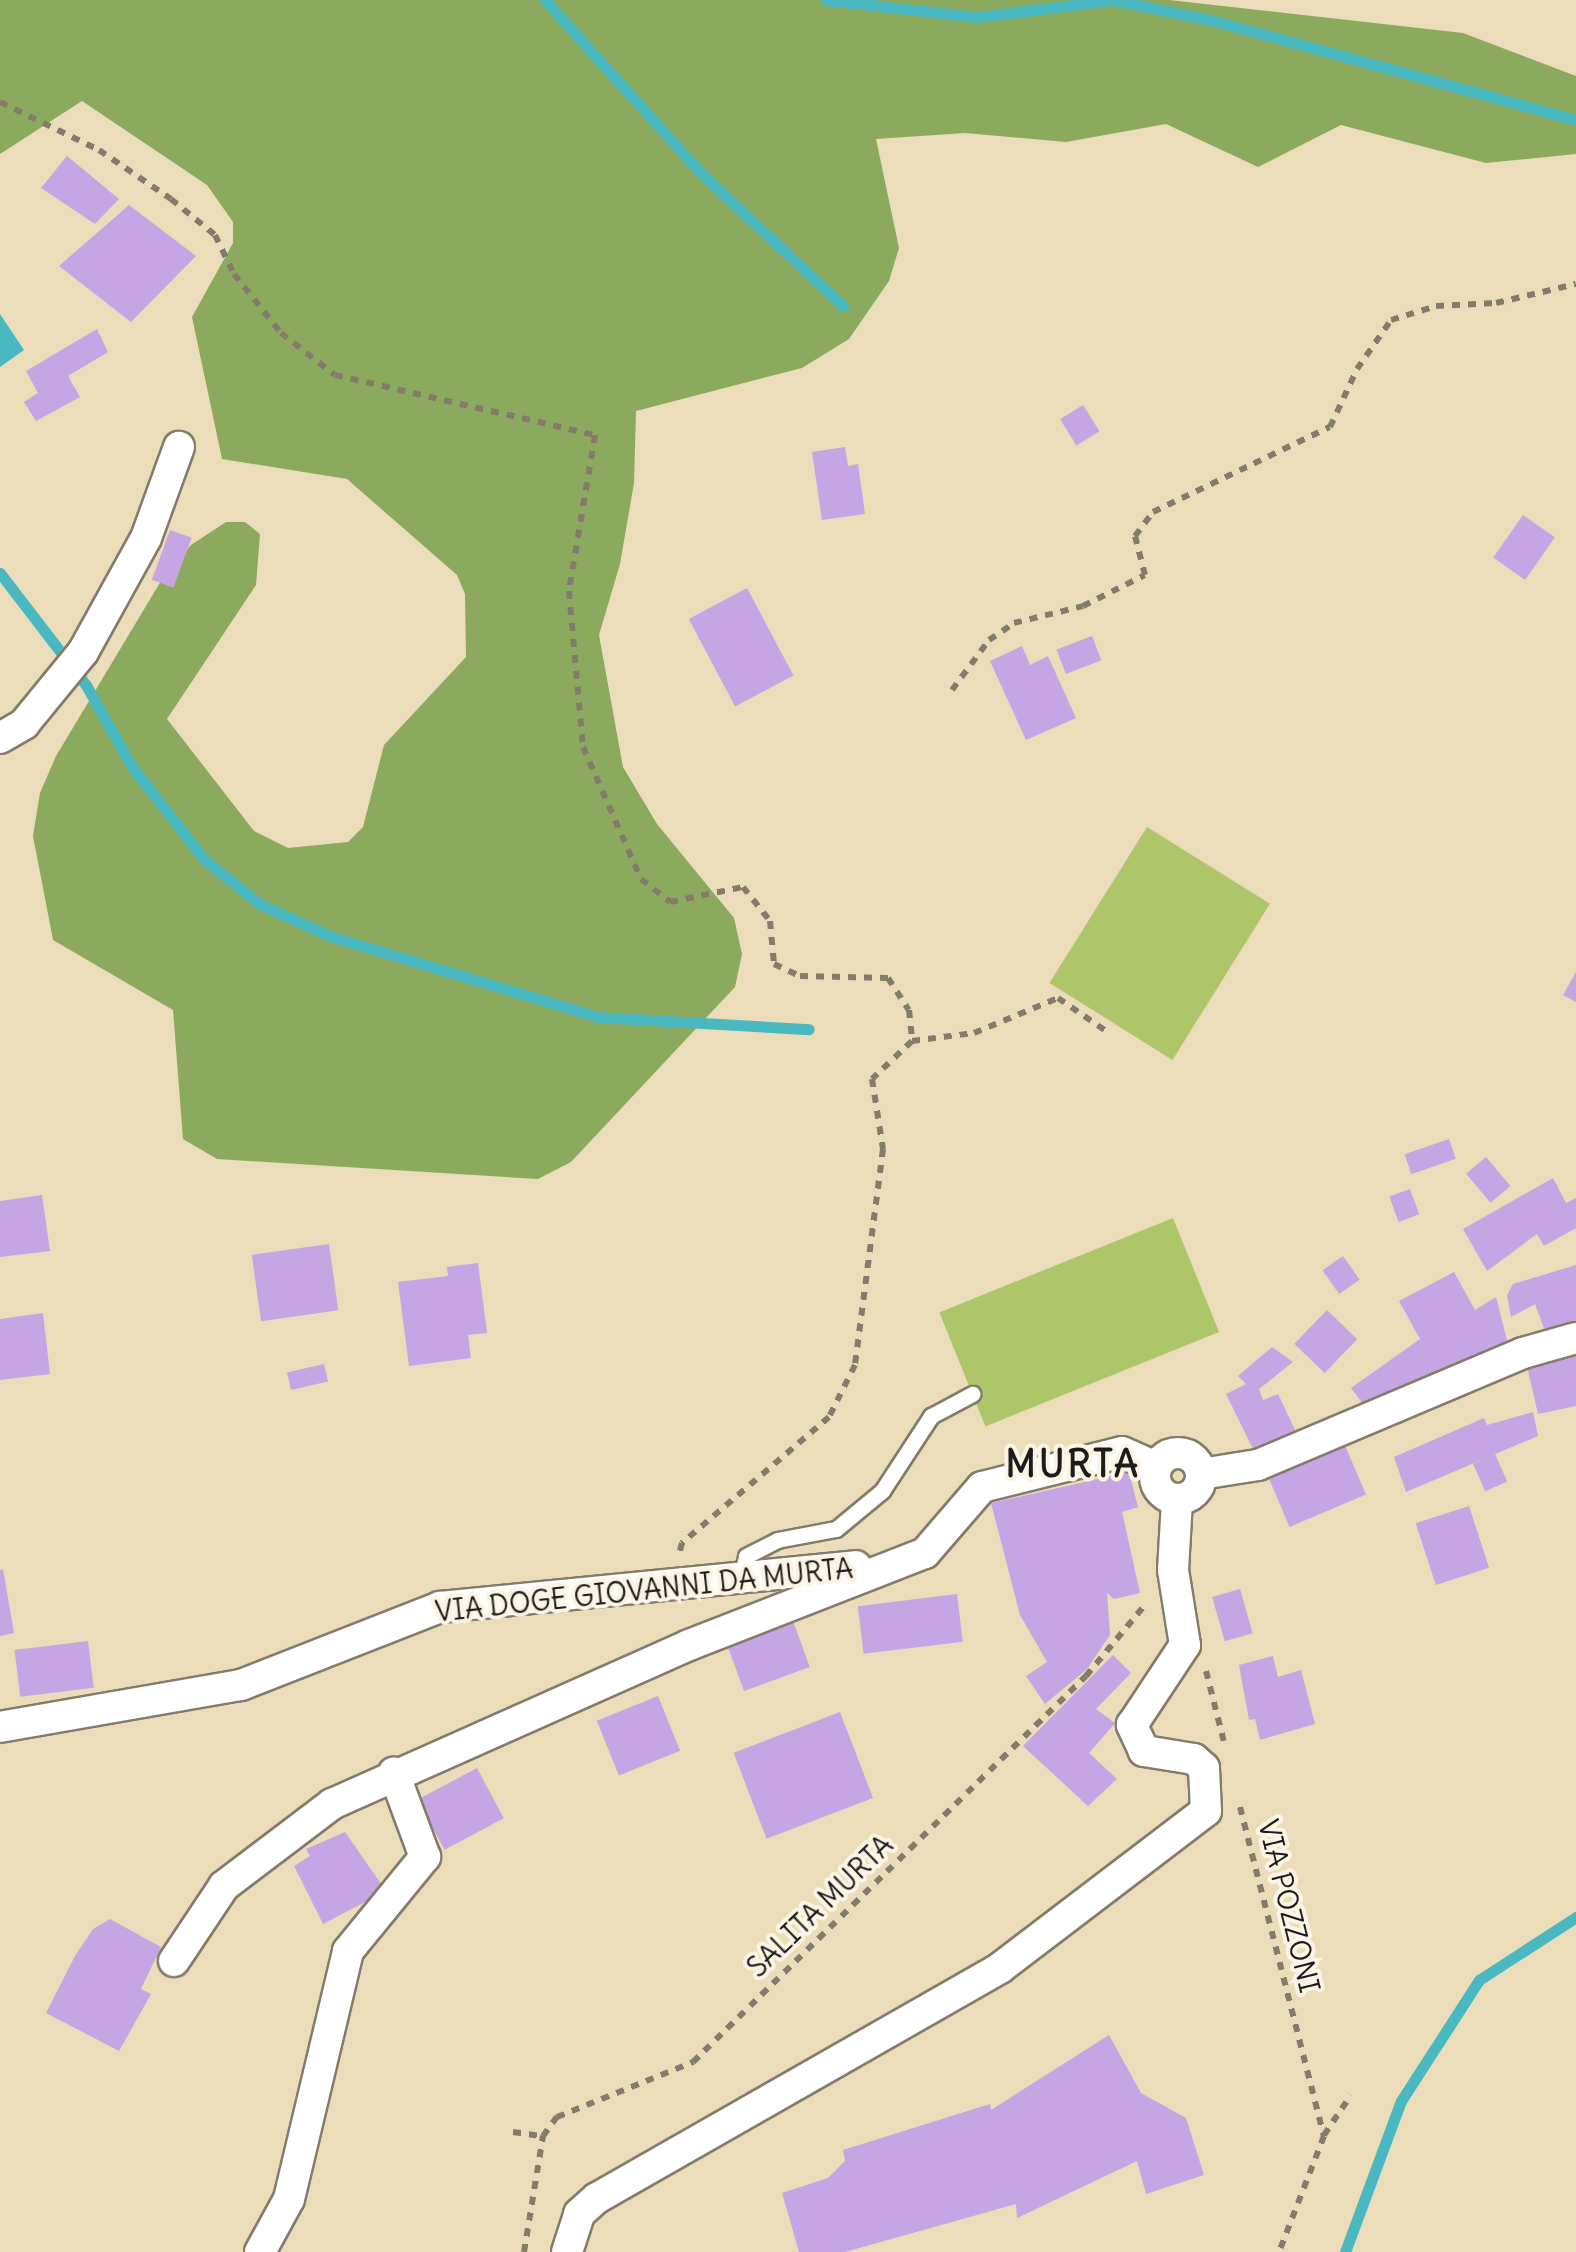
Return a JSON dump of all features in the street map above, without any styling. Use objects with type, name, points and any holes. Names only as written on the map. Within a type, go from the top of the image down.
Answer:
[{"type":"street","points":[[0,738],[24,724],[83,652],[146,538],[179,447]]},
{"type":"street","points":[[1201,1474],[1258,1465],[1522,1353],[1576,1338]]},
{"type":"street","points":[[174,1961],[224,1886],[332,1804],[394,1773],[938,1543],[982,1487],[1122,1452],[1156,1467]]},
{"type":"street","points":[[1156,1467],[1181,1453],[1201,1474]]},
{"type":"street","points":[[1156,1467],[1158,1489],[1177,1500]]},
{"type":"street","points":[[1177,1500],[1197,1489],[1201,1474]]},
{"type":"street","points":[[567,2252],[579,2214],[597,2198],[1000,1968],[1206,1810],[1204,1768],[1194,1759],[1144,1751],[1134,1740],[1137,1713],[1185,1645],[1173,1570],[1177,1500]]},
{"type":"street","name":"VIA DOGE GIOVANNI DA MURTA","points":[[0,1726],[241,1685],[440,1607],[742,1574],[884,1564]]},
{"type":"street","points":[[260,2252],[289,2198],[348,1951],[425,1856],[394,1773]]},
{"type":"lane","points":[[742,1574],[746,1556],[777,1540],[836,1529],[882,1491],[931,1416],[972,1394]]},
{"type":"path","points":[[0,102],[99,150],[171,199],[215,236],[234,274],[281,333],[334,375],[594,436],[569,590],[583,747],[641,879],[670,902],[743,887],[770,920],[774,964],[800,976],[888,978],[909,1010],[912,1041]]},
{"type":"path","points":[[952,690],[990,640],[1014,623],[1082,606],[1145,575],[1135,536],[1153,512],[1330,427],[1358,369],[1391,320],[1436,306],[1496,303],[1576,284]]},
{"type":"path","points":[[671,1581],[682,1543],[828,1418],[855,1365],[883,1149],[872,1079],[912,1041],[974,1033],[1058,998],[1109,1033]]},
{"type":"path","name":"SALITA MURTA","points":[[543,2136],[558,2117],[693,2062],[1086,1676],[1173,1570]]},
{"type":"path","points":[[1204,1666],[1228,1760]]},
{"type":"path","name":"VIA POZZONI","points":[[1238,1797],[1324,2136]]},
{"type":"path","points":[[1278,2252],[1324,2136],[1350,2095]]},
{"type":"path","points":[[513,2132],[543,2136],[524,2252]]},
{"type":"green space","points":[[0,0],[1169,0],[1463,33],[1576,76],[1576,154],[1486,163],[1341,125],[1258,167],[1166,124],[1066,142],[965,133],[876,139],[899,248],[889,281],[849,339],[802,368],[636,411],[634,483],[620,564],[599,635],[623,767],[657,824],[734,918],[742,954],[735,987],[571,1162],[538,1179],[217,1159],[183,1139],[173,1010],[53,940],[33,836],[40,793],[56,756],[164,576],[191,545],[226,522],[245,522],[260,534],[256,585],[167,719],[254,831],[288,848],[348,842],[363,827],[384,745],[466,657],[465,594],[457,575],[347,479],[222,459],[192,317],[233,243],[233,222],[207,185],[82,101],[0,154]]},
{"type":"green space","points":[[1147,827],[1270,904],[1172,1060],[1049,983]]},
{"type":"green space","points":[[1173,1218],[1219,1332],[985,1426],[939,1312]]},
{"type":"water","points":[[0,314],[24,350],[0,367]]},
{"type":"building","points":[[67,156],[119,199],[95,224],[41,188]]},
{"type":"building","points":[[129,205],[196,256],[131,322],[59,266]]},
{"type":"building","points":[[97,329],[108,352],[68,376],[80,397],[36,421],[24,402],[38,393],[26,371]]},
{"type":"building","points":[[1083,405],[1099,431],[1077,446],[1060,419]]},
{"type":"building","points":[[845,447],[848,466],[858,464],[865,514],[822,520],[812,452]]},
{"type":"building","points":[[1523,515],[1555,537],[1525,580],[1493,558]]},
{"type":"building","points":[[170,530],[192,538],[173,588],[152,580]]},
{"type":"building","points":[[747,588],[793,675],[735,706],[689,619]]},
{"type":"building","points":[[1092,636],[1101,660],[1066,674],[1057,650]]},
{"type":"building","points":[[1022,646],[1030,665],[1048,656],[1076,718],[1026,740],[990,661]]},
{"type":"building","points":[[1576,972],[1576,1002],[1563,995]]},
{"type":"building","points":[[1449,1139],[1456,1159],[1411,1174],[1405,1154]]},
{"type":"building","points":[[1486,1157],[1510,1186],[1491,1203],[1466,1174]]},
{"type":"building","points":[[1553,1178],[1566,1203],[1576,1198],[1576,1228],[1544,1246],[1537,1234],[1487,1271],[1463,1229]]},
{"type":"building","points":[[1410,1189],[1419,1214],[1399,1222],[1389,1197]]},
{"type":"building","points":[[42,1195],[50,1251],[0,1257],[0,1201]]},
{"type":"building","points":[[329,1244],[338,1310],[261,1321],[252,1255]]},
{"type":"building","points":[[1343,1256],[1360,1280],[1339,1294],[1323,1270]]},
{"type":"building","points":[[478,1263],[487,1333],[468,1335],[471,1358],[409,1366],[398,1282],[448,1276],[447,1267]]},
{"type":"building","points":[[1576,1265],[1576,1328],[1547,1337],[1535,1304],[1511,1317],[1507,1295],[1513,1284]]},
{"type":"building","points":[[1454,1272],[1475,1310],[1496,1297],[1508,1344],[1373,1410],[1369,1401],[1363,1404],[1351,1388],[1420,1339],[1399,1301]]},
{"type":"building","points":[[1327,1310],[1357,1339],[1325,1373],[1294,1344]]},
{"type":"building","points":[[43,1313],[50,1374],[0,1380],[0,1319]]},
{"type":"building","points":[[1272,1347],[1293,1362],[1259,1389],[1263,1400],[1278,1394],[1298,1436],[1257,1457],[1226,1394],[1246,1384],[1238,1376]]},
{"type":"building","points":[[1576,1352],[1576,1406],[1538,1414],[1526,1362]]},
{"type":"building","points":[[324,1364],[328,1382],[291,1390],[287,1373]]},
{"type":"building","points":[[1533,1412],[1538,1436],[1406,1492],[1394,1457],[1484,1418],[1487,1425]]},
{"type":"building","points":[[1344,1443],[1366,1495],[1289,1527],[1268,1475]]},
{"type":"building","points":[[1495,1454],[1507,1481],[1485,1491],[1473,1464]]},
{"type":"building","points":[[1129,1472],[1138,1507],[1122,1512],[1140,1593],[1114,1599],[1107,1593],[1110,1635],[1087,1669],[1045,1704],[1026,1676],[1047,1662],[1020,1615],[991,1503]]},
{"type":"building","points":[[1469,1506],[1489,1568],[1436,1585],[1416,1523]]},
{"type":"building","points":[[3,1569],[14,1633],[0,1636],[0,1570]]},
{"type":"building","points":[[1240,1589],[1253,1633],[1225,1641],[1212,1597]]},
{"type":"building","points":[[957,1594],[963,1642],[864,1654],[858,1606]]},
{"type":"building","points":[[793,1621],[810,1667],[744,1691],[727,1645]]},
{"type":"building","points":[[88,1641],[94,1688],[20,1697],[15,1650]]},
{"type":"building","points":[[1113,1655],[1131,1673],[1096,1709],[1115,1723],[1089,1753],[1117,1779],[1088,1806],[1023,1746]]},
{"type":"building","points":[[1273,1656],[1278,1677],[1301,1670],[1315,1724],[1260,1740],[1255,1719],[1249,1720],[1239,1665]]},
{"type":"building","points":[[658,1696],[680,1751],[619,1775],[597,1721]]},
{"type":"building","points":[[840,1712],[873,1798],[767,1839],[734,1753]]},
{"type":"building","points":[[477,1768],[504,1818],[445,1850],[418,1799]]},
{"type":"building","points":[[345,1832],[386,1891],[323,1924],[294,1866],[310,1856],[306,1849]]},
{"type":"building","points":[[110,1919],[161,1947],[141,1989],[151,1994],[119,2051],[46,2013],[93,1929]]},
{"type":"building","points":[[1109,2035],[1141,2093],[1186,2118],[1204,2175],[1146,2194],[1137,2161],[1017,2218],[1016,2204],[845,2252],[799,2252],[782,2193],[828,2178],[845,2161],[843,2150],[990,2104],[991,2110]]},
{"type":"waterway","points":[[545,0],[700,172],[843,306]]},
{"type":"waterway","points":[[826,0],[977,17],[1112,0]]},
{"type":"waterway","points":[[1114,0],[1211,20],[1576,120]]},
{"type":"waterway","points":[[0,573],[86,685],[132,767],[204,859],[260,904],[330,936],[598,1017],[809,1029]]},
{"type":"waterway","points":[[1345,2252],[1401,2101],[1479,1980],[1576,1917]]},
{"type":"district","name":"MURTA","points":[[1073,1464]]}]
